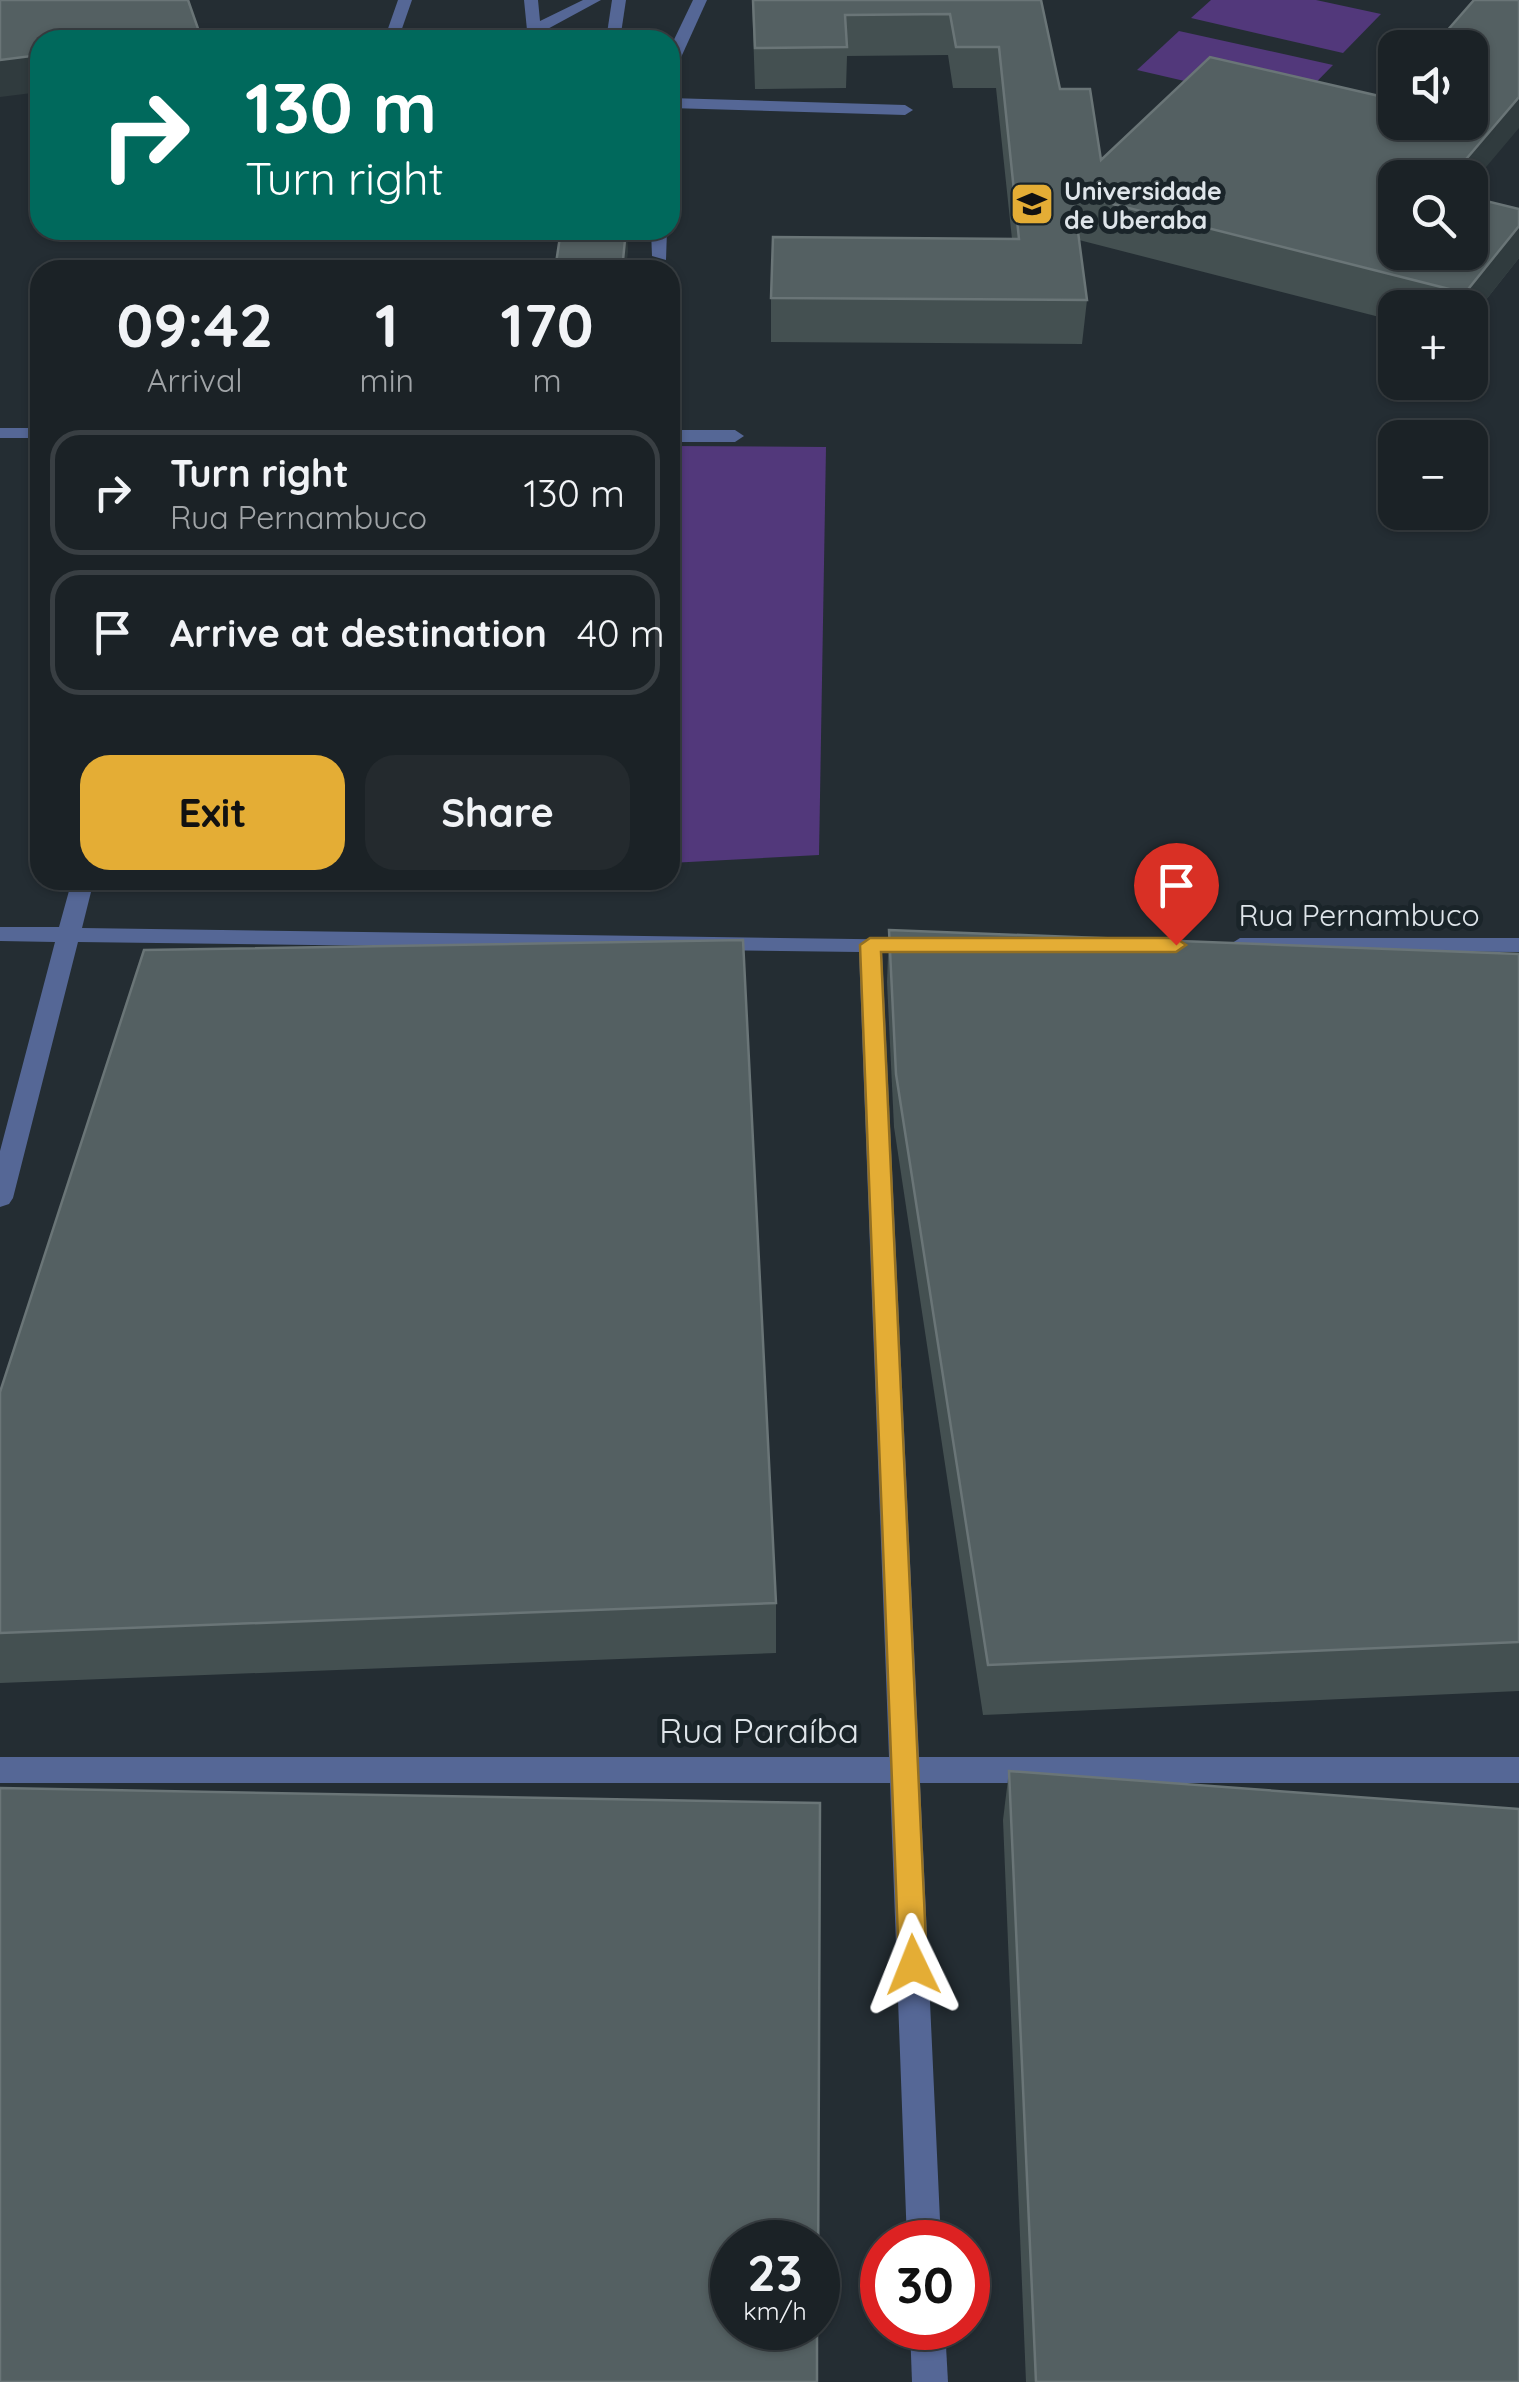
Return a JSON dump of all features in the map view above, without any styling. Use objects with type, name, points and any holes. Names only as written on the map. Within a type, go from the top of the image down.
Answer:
[{"type":"street","points":[[394,30],[405,0]]},
{"type":"street","points":[[531,0],[534,30]]},
{"type":"street","points":[[543,30],[594,0]]},
{"type":"street","points":[[614,30],[619,0]]},
{"type":"street","points":[[680,43],[700,0]]},
{"type":"street","points":[[680,103],[905,110]]},
{"type":"street","points":[[659,240],[660,256]]},
{"type":"street","points":[[0,433],[30,432]]},
{"type":"street","points":[[680,436],[735,436]]},
{"type":"street","points":[[0,1198],[80,890]]},
{"type":"street","points":[[0,934],[949,945]]},
{"type":"street","points":[[870,945],[923,2220]]},
{"type":"street","name":"Rua Pernambuco","points":[[1224,945],[1519,945]]},
{"type":"street","name":"Rua Paraíba","points":[[0,1770],[1519,1770]]},
{"type":"street","points":[[929,2350],[930,2382]]},
{"type":"shaded area","points":[[1211,0],[1316,0],[1381,14],[1343,53],[1191,18]]},
{"type":"shaded area","points":[[1179,31],[1333,65],[1293,106],[1137,70]]},
{"type":"shaded area","points":[[680,446],[826,447],[819,855],[680,862]]},
{"type":"building","points":[[0,0],[188,0],[198,30],[30,30],[30,56],[0,60]]},
{"type":"building","points":[[753,0],[1041,0],[1060,89],[1090,89],[1101,160],[1210,57],[1378,96],[1378,140],[1482,140],[1465,160],[1378,160],[1378,270],[1484,270],[1467,290],[1453,290],[1073,194],[1087,300],[771,298],[773,237],[1019,239],[999,47],[956,47],[950,14],[845,15],[847,47],[755,48]]},
{"type":"building","points":[[1474,0],[1519,0],[1519,97],[1488,133],[1488,30],[1448,30]]},
{"type":"building","points":[[1488,201],[1519,209],[1519,226],[1488,264]]},
{"type":"building","points":[[560,240],[625,240],[623,260],[556,260]]},
{"type":"building","points":[[889,930],[1519,954],[1519,1642],[988,1665],[896,1074]]},
{"type":"building","points":[[743,940],[776,1603],[0,1633],[0,1392],[144,950]]},
{"type":"building","points":[[1009,1771],[1519,1809],[1519,2382],[1036,2382]]},
{"type":"building","points":[[0,1788],[820,1803],[818,2220],[710,2220],[710,2350],[817,2350],[817,2382],[0,2382]]},
{"type":"place","name":"Universidade de Uberaba","points":[[1032,204]]},
{"type":"route","points":[[913,1965],[870,945],[1176,945]]}]
